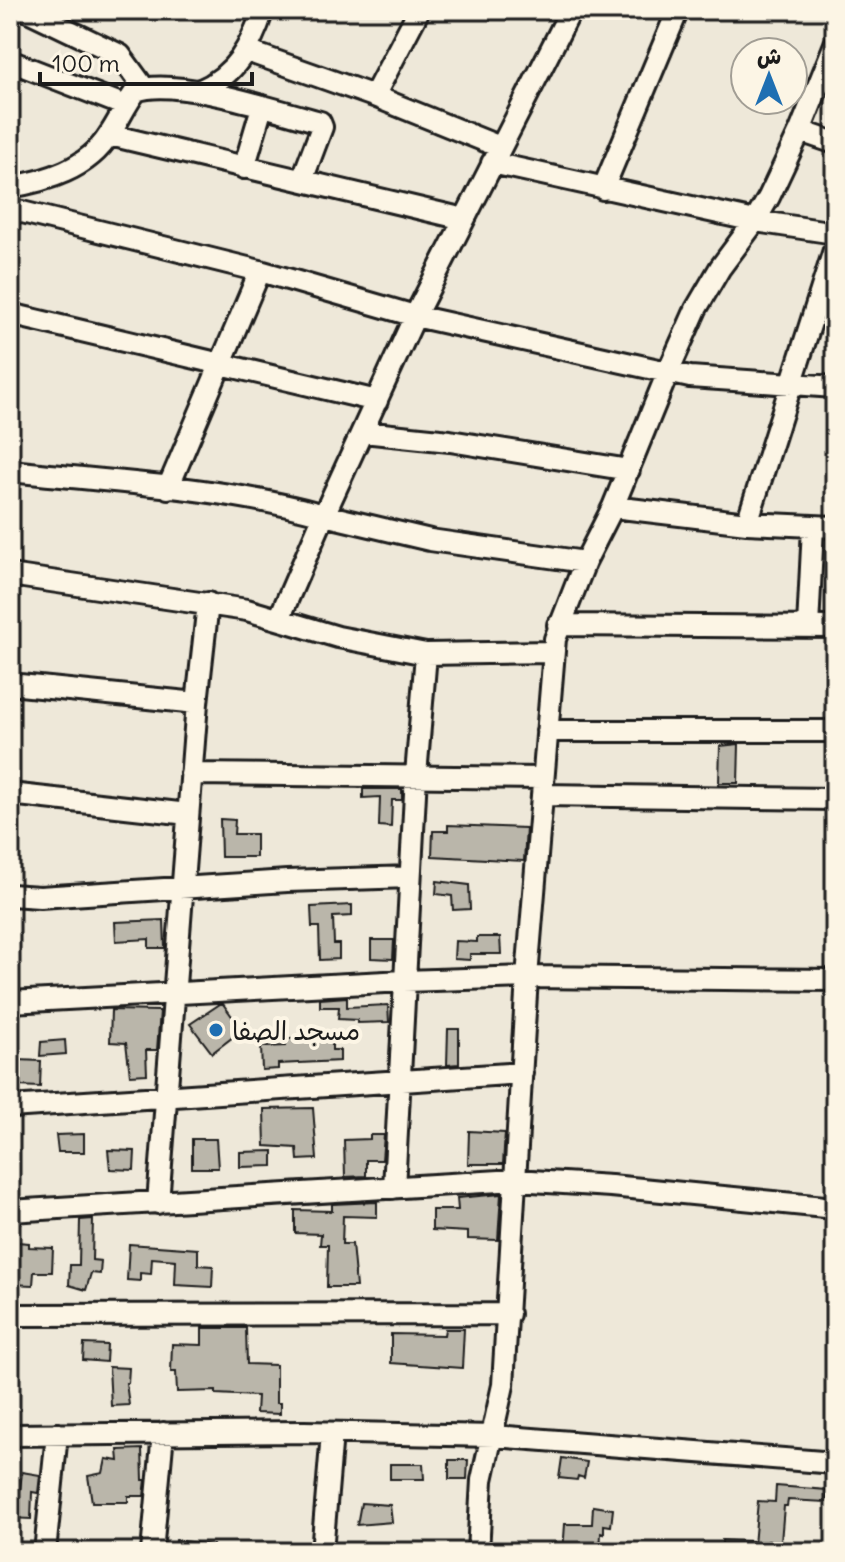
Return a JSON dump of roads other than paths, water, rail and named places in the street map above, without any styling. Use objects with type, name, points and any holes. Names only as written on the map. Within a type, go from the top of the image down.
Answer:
[{"type":"street","points":[[26,10],[120,55],[144,88]]},
{"type":"street","points":[[199,91],[226,75],[247,51],[263,10]]},
{"type":"street","points":[[374,96],[419,10]]},
{"type":"street","points":[[279,619],[415,316],[571,10]]},
{"type":"street","points":[[603,189],[678,10]]},
{"type":"street","points":[[478,1552],[482,1480],[503,1385],[527,977],[553,652],[558,625],[709,285],[755,221],[800,131],[835,44]]},
{"type":"street","points":[[247,51],[374,96],[496,155],[603,189],[755,221],[835,233]]},
{"type":"street","points":[[10,61],[126,106]]},
{"type":"street","points":[[10,187],[39,182],[64,172],[93,153],[110,135],[136,91],[144,88],[199,91],[322,124],[302,180]]},
{"type":"street","points":[[244,168],[262,107]]},
{"type":"street","points":[[800,131],[835,143]]},
{"type":"street","points":[[110,135],[464,219]]},
{"type":"street","points":[[10,209],[260,271],[415,316],[668,372],[720,381],[835,387]]},
{"type":"street","points":[[747,523],[835,247]]},
{"type":"street","points":[[168,488],[260,271]]},
{"type":"street","points":[[10,314],[377,401]]},
{"type":"street","points":[[363,432],[501,449],[629,470]]},
{"type":"street","points":[[10,471],[282,503],[430,540],[585,562]]},
{"type":"street","points":[[613,507],[747,523],[835,527]]},
{"type":"street","points":[[808,627],[813,527]]},
{"type":"street","points":[[10,575],[208,603],[279,619],[338,637],[426,654],[553,652]]},
{"type":"street","points":[[158,1203],[191,774],[208,603]]},
{"type":"street","points":[[558,625],[835,627]]},
{"type":"street","points":[[394,1188],[416,775],[426,654]]},
{"type":"street","points":[[10,684],[197,703]]},
{"type":"street","points":[[547,731],[835,731]]},
{"type":"street","points":[[191,774],[416,775],[542,786],[835,799]]},
{"type":"street","points":[[10,794],[188,814]]},
{"type":"street","points":[[10,895],[40,897],[410,877]]},
{"type":"street","points":[[10,1002],[527,977],[835,980]]},
{"type":"street","points":[[10,1107],[522,1073]]},
{"type":"street","points":[[10,1211],[516,1180],[835,1208]]},
{"type":"street","points":[[10,1315],[509,1314]]},
{"type":"street","points":[[152,1552],[163,1433]]},
{"type":"street","points":[[322,1552],[332,1433]]},
{"type":"street","points":[[10,1435],[332,1433],[494,1436],[835,1463]]},
{"type":"street","points":[[45,1552],[57,1434]]},
{"type":"place","name":"مسجد الصفا","points":[[216,1030]]}]
